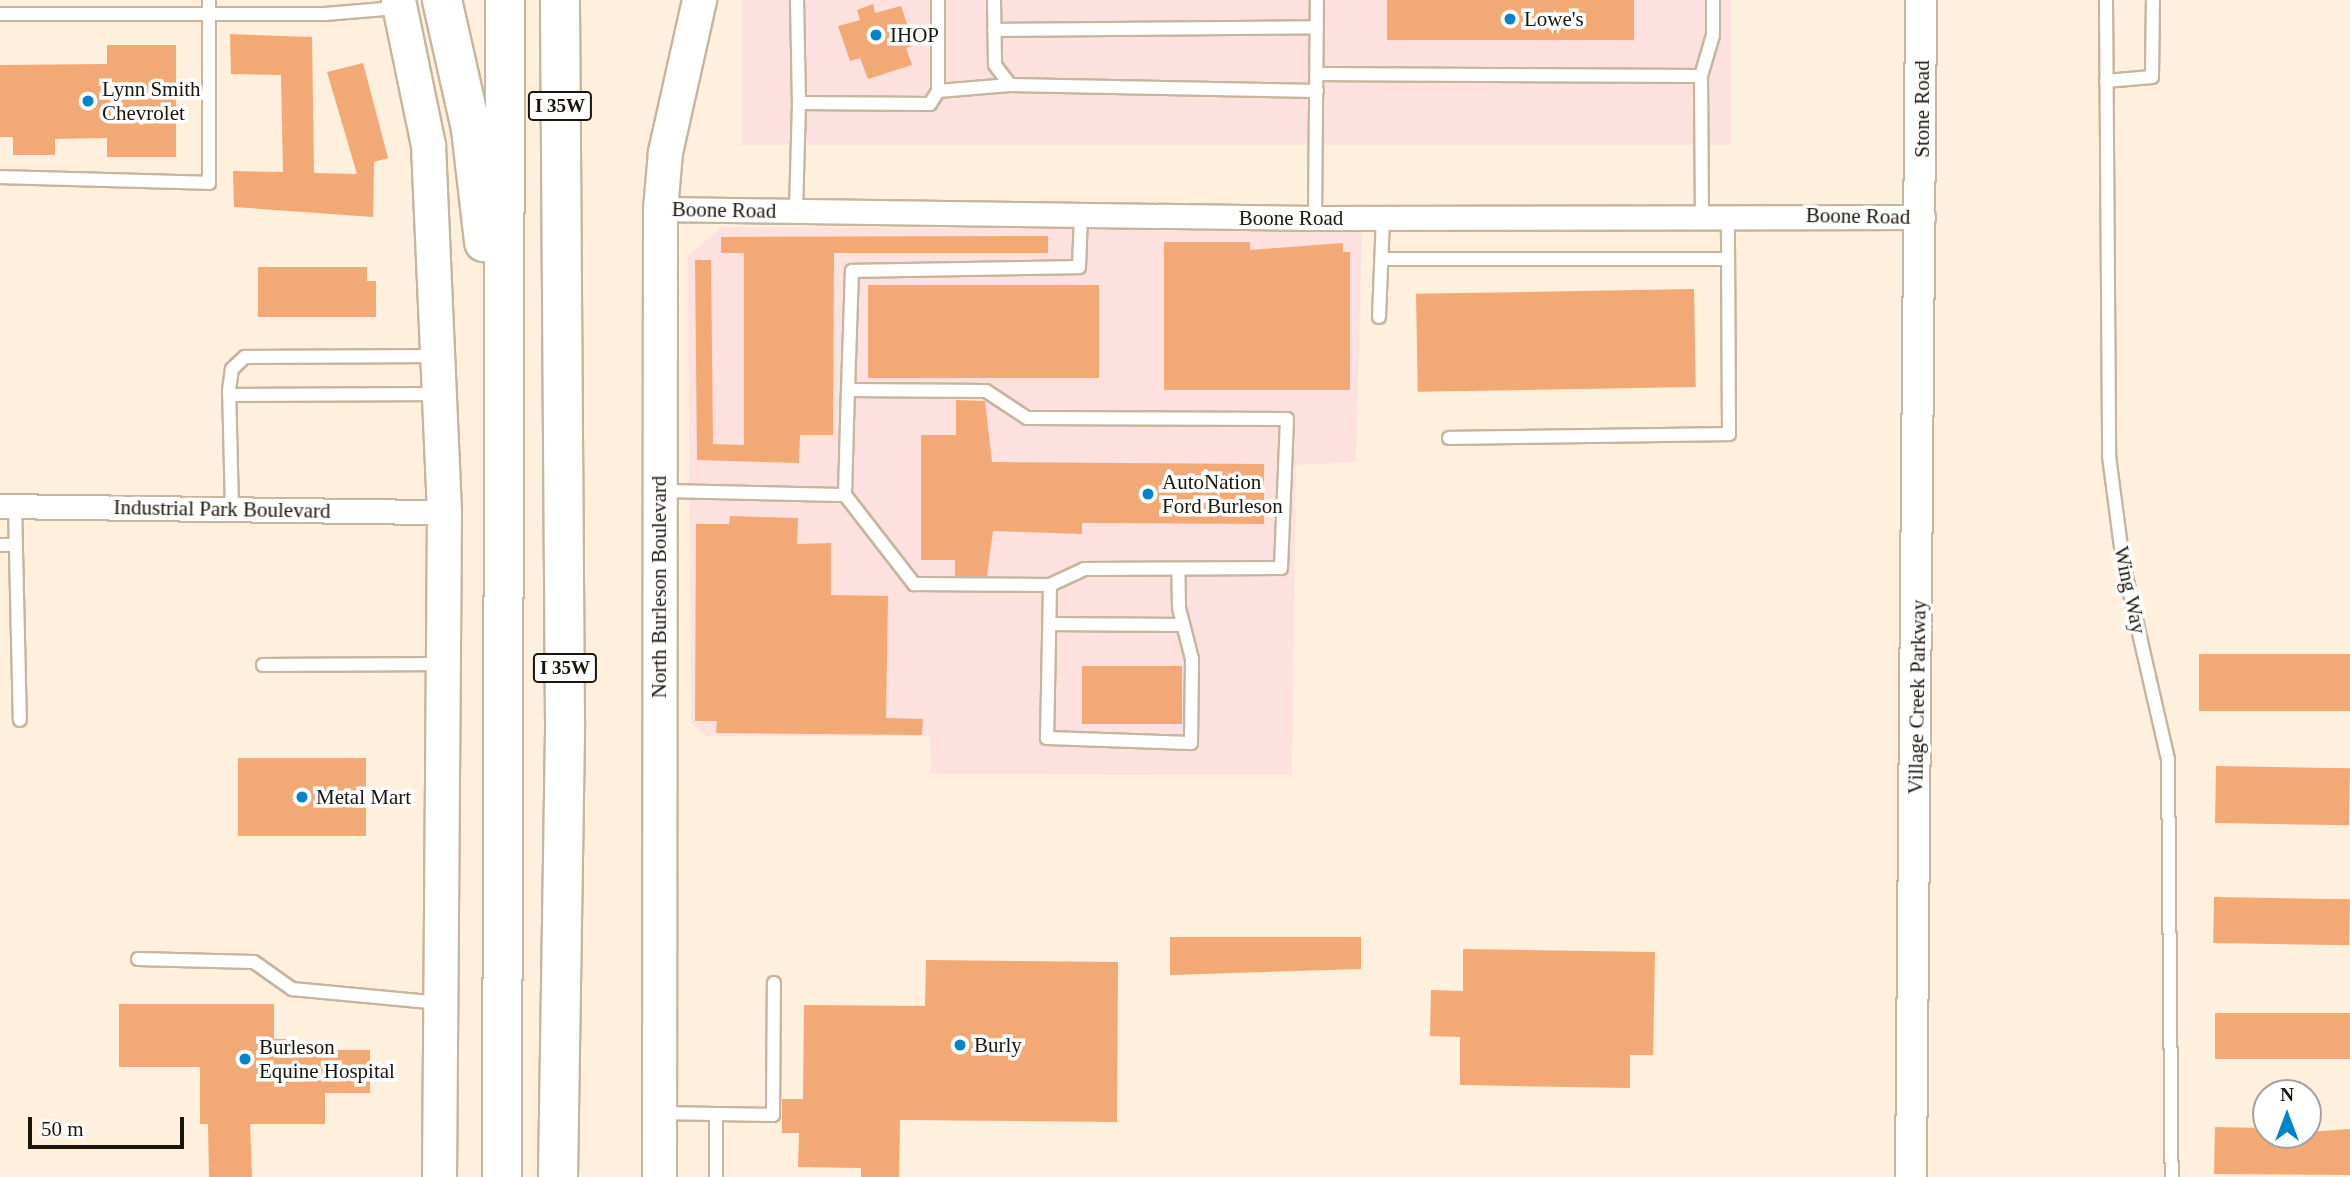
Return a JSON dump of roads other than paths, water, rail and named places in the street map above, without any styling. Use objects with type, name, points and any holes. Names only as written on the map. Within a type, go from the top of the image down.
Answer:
[{"type":"highway","points":[[442,0],[471,129],[502,411]]},
{"type":"highway","name":"I 35W","points":[[502,1177],[505,0]]},
{"type":"highway","name":"I 35W","points":[[558,1177],[565,722],[560,0]]},
{"type":"highway","points":[[559,1124],[565,1177]]},
{"type":"highway","points":[[484,1177],[484,1151],[501,1125]]},
{"type":"main road","name":"North Burleson Boulevard","points":[[659,1177],[660,209],[665,152],[699,0]]},
{"type":"main road","points":[[399,4],[428,145],[440,394],[444,512],[439,1177]]},
{"type":"street","name":"Stone Road","points":[[1922,0],[1923,217]]},
{"type":"street","name":"Boone Road","points":[[660,209],[1315,218],[1702,215],[1923,217]]},
{"type":"street","name":"Village Creek Parkway","points":[[1911,1177],[1923,217]]},
{"type":"street","name":"Industrial Park Boulevard","points":[[8,506],[444,512]]},
{"type":"lane","points":[[796,211],[799,103],[797,0]]},
{"type":"lane","points":[[799,103],[930,104],[939,91],[938,0]]},
{"type":"lane","points":[[994,0],[995,65],[1010,85]]},
{"type":"lane","points":[[1315,218],[1317,0]]},
{"type":"lane","points":[[1702,215],[1701,76],[1713,34],[1713,0]]},
{"type":"lane","name":"Wing Way","points":[[2106,0],[2109,456],[2123,562],[2168,759],[2172,1177]]},
{"type":"lane","points":[[2106,81],[2152,77],[2153,0]]},
{"type":"lane","points":[[0,14],[77,7],[399,4]]},
{"type":"lane","points":[[0,177],[209,183],[210,6]]},
{"type":"lane","points":[[994,30],[1317,27]]},
{"type":"lane","points":[[1317,74],[1701,76]]},
{"type":"lane","points":[[939,91],[1010,85],[1317,91]]},
{"type":"lane","points":[[848,390],[986,391],[1027,418],[1287,419],[1281,568],[1084,569],[1050,585],[914,584],[845,495],[848,390],[852,271],[1079,267],[1081,215]]},
{"type":"lane","points":[[1449,439],[1729,434],[1728,215]]},
{"type":"lane","points":[[1379,317],[1383,218]]},
{"type":"lane","points":[[1383,260],[1728,259]]},
{"type":"lane","points":[[232,509],[229,395],[232,369],[245,357],[438,356]]},
{"type":"lane","points":[[229,395],[440,394]]},
{"type":"lane","points":[[659,491],[845,495]]},
{"type":"lane","points":[[8,506],[16,545],[20,720]]},
{"type":"lane","points":[[0,545],[16,545]]},
{"type":"lane","points":[[1050,585],[1047,738],[1191,743],[1192,659],[1182,625],[1178,569]]},
{"type":"lane","points":[[1050,624],[1182,625]]},
{"type":"lane","points":[[263,665],[443,664]]},
{"type":"lane","points":[[138,959],[254,962],[292,989],[440,1003]]},
{"type":"lane","points":[[659,1113],[773,1115],[774,983]]},
{"type":"lane","points":[[716,1114],[716,1177]]},
{"type":"place","name":"Lowe's","points":[[1510,19]]},
{"type":"place","name":"IHOP","points":[[876,35]]},
{"type":"place","name":"Lynn Smith Chevrolet","points":[[88,101]]},
{"type":"place","name":"AutoNation Ford Burleson","points":[[1148,494]]},
{"type":"place","name":"Metal Mart","points":[[302,797]]},
{"type":"place","name":"Burly","points":[[960,1045]]},
{"type":"place","name":"Burleson Equine Hospital","points":[[245,1059]]}]
